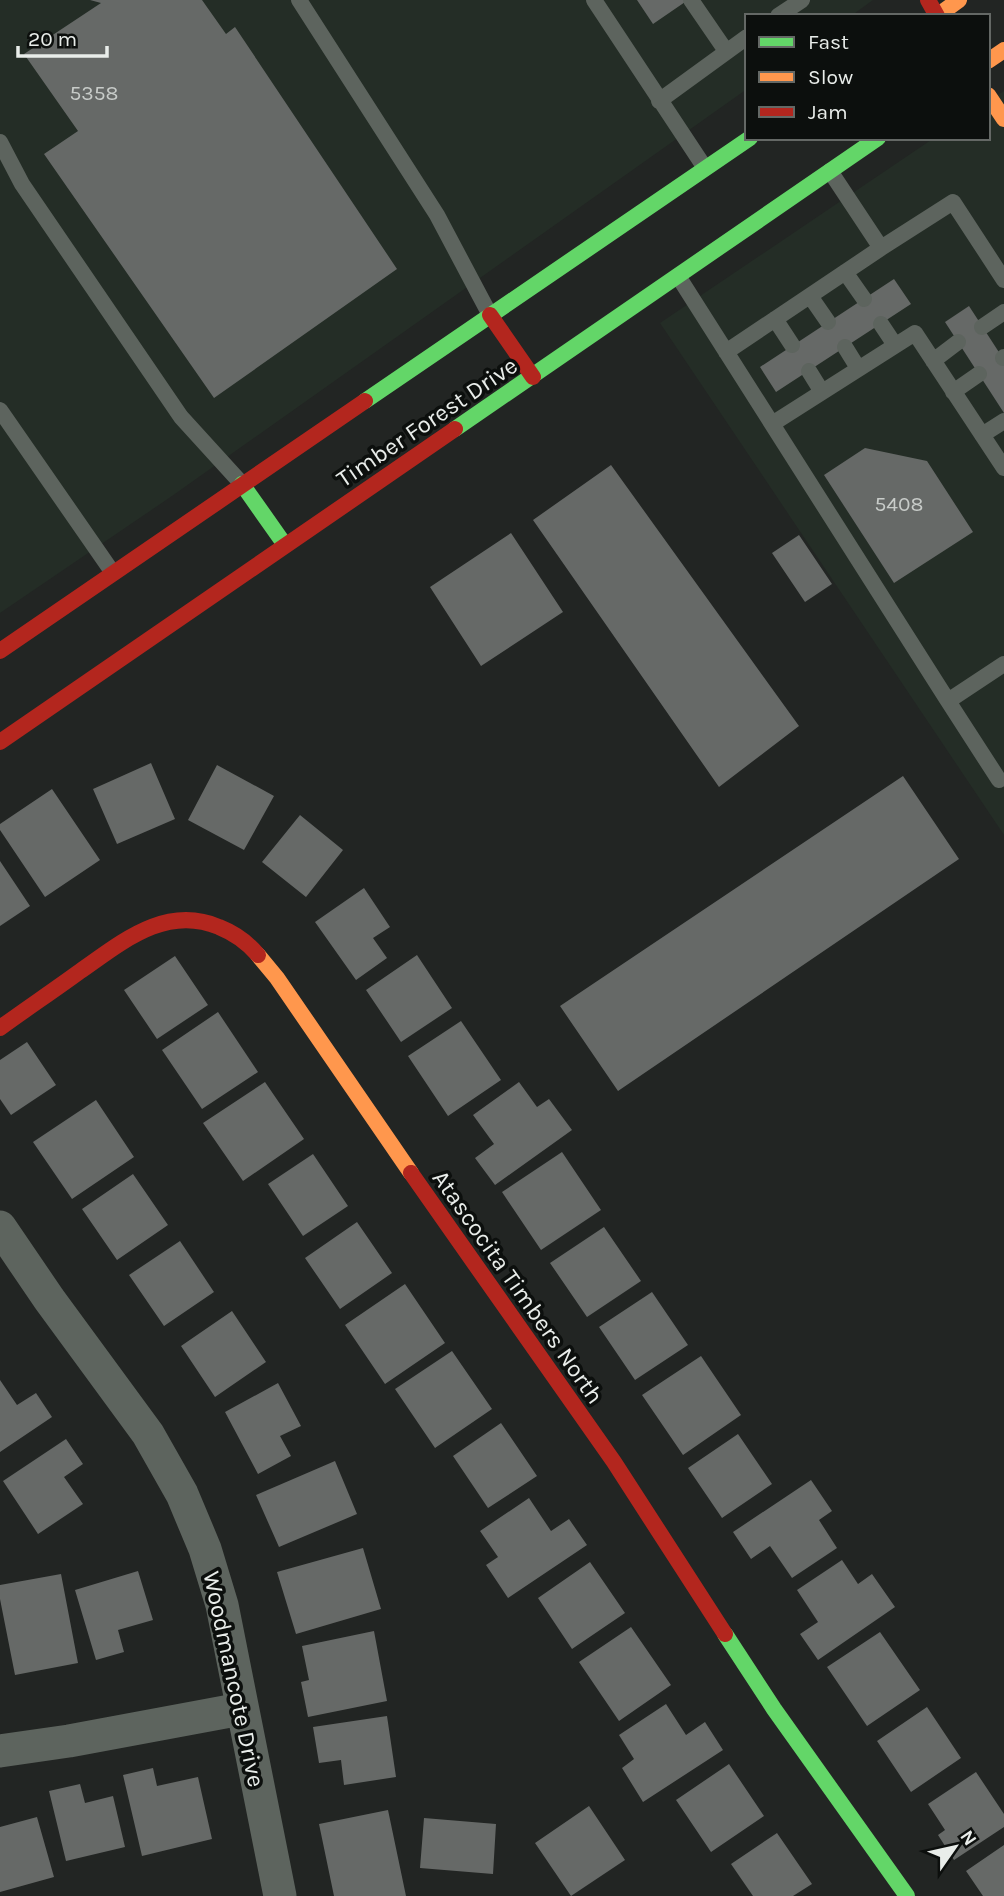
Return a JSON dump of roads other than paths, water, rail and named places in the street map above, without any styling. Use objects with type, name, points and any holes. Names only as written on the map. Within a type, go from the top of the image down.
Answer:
[{"type":"main road","points":[[940,14],[960,0]]},
{"type":"main road","points":[[990,98],[1004,119]]},
{"type":"main road","points":[[0,651],[747,140]]},
{"type":"main road","name":"Timber Forest Drive","points":[[0,741],[875,140]]},
{"type":"main road","points":[[490,314],[533,377]]},
{"type":"main road","points":[[243,484],[285,545]]},
{"type":"main road","name":"Atascocita Timbers North","points":[[0,1028],[122,942],[150,926],[178,919],[205,921],[231,932],[254,951],[277,978],[429,1201],[614,1462],[774,1709],[907,1896]]},
{"type":"street","name":"Woodmancote Drive","points":[[0,1227],[148,1434],[182,1494],[205,1549],[222,1605],[280,1896]]},
{"type":"street","points":[[0,1751],[241,1709]]},
{"type":"lane","points":[[299,0],[437,215],[490,314]]},
{"type":"lane","points":[[594,0],[705,168]]},
{"type":"lane","points":[[691,0],[726,51]]},
{"type":"lane","points":[[781,14],[802,0]]},
{"type":"lane","points":[[659,100],[745,38]]},
{"type":"lane","points":[[0,142],[22,184],[181,417],[243,484]]},
{"type":"lane","points":[[830,171],[881,248]]},
{"type":"lane","points":[[726,352],[953,202],[1004,280]]},
{"type":"lane","points":[[845,272],[864,299]]},
{"type":"lane","points":[[678,276],[999,780]]},
{"type":"lane","points":[[810,296],[828,322]]},
{"type":"lane","points":[[982,327],[1004,312]]},
{"type":"lane","points":[[775,319],[792,345]]},
{"type":"lane","points":[[881,324],[895,345]]},
{"type":"lane","points":[[772,424],[915,333],[1004,468]]},
{"type":"lane","points":[[933,360],[958,342]]},
{"type":"lane","points":[[845,347],[858,369]]},
{"type":"lane","points":[[808,371],[822,392]]},
{"type":"lane","points":[[953,392],[979,374]]},
{"type":"lane","points":[[0,410],[113,573]]},
{"type":"lane","points":[[982,435],[1004,421]]},
{"type":"lane","points":[[948,701],[1004,664]]}]
